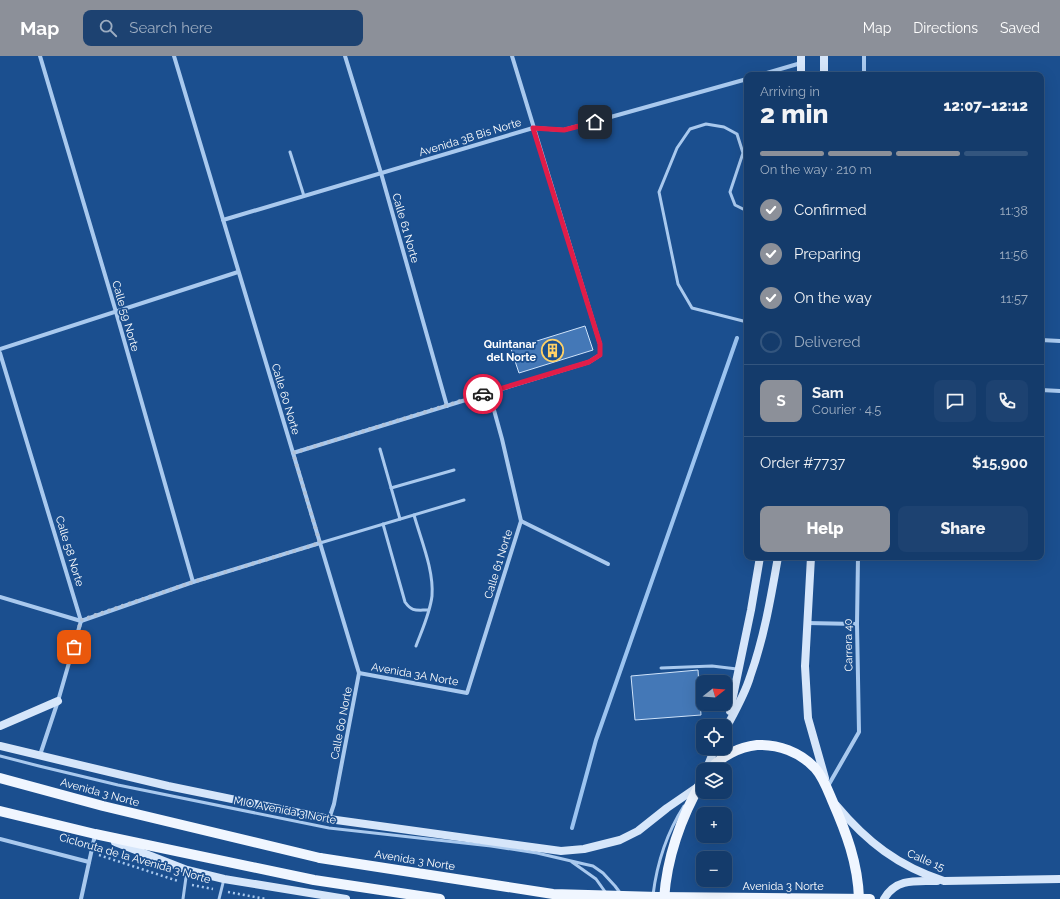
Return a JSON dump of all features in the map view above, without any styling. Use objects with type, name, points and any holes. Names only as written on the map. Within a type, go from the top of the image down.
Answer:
[{"type":"main road","points":[[716,763],[720,759],[741,748],[758,745],[775,746],[791,751],[806,760],[818,772],[827,787],[848,837],[853,856],[859,899]]},
{"type":"main road","name":"Avenida 3 Norte","points":[[0,778],[103,806],[320,858],[553,894],[658,897],[835,898]]},
{"type":"main road","points":[[664,899],[668,868],[677,834],[690,801],[696,790]]},
{"type":"main road","points":[[0,810],[95,834],[314,880],[440,899]]},
{"type":"main road","points":[[835,898],[870,899]]},
{"type":"street","name":"Calle 59 Norte","points":[[40,56],[116,312],[193,582]]},
{"type":"street","name":"Calle 60 Norte","points":[[174,56],[359,674],[334,804],[329,819]]},
{"type":"street","name":"Calle 61 Norte","points":[[345,56],[381,173],[447,406]]},
{"type":"street","points":[[293,453],[589,362],[600,355],[600,344],[512,56]]},
{"type":"street","points":[[824,56],[824,72]]},
{"type":"street","points":[[864,56],[864,72]]},
{"type":"street","points":[[768,72],[801,60],[801,72]]},
{"type":"street","name":"Avenida 3B Bis Norte","points":[[223,220],[533,128],[564,130],[744,79]]},
{"type":"street","points":[[0,349],[238,272]]},
{"type":"street","points":[[1044,340],[1060,341]]},
{"type":"street","name":"Calle 58 Norte","points":[[0,353],[81,620]]},
{"type":"street","points":[[1044,390],[1060,391]]},
{"type":"street","name":"Calle 61 Norte","points":[[467,693],[521,521],[502,438],[489,392]]},
{"type":"street","points":[[521,521],[608,564]]},
{"type":"street","points":[[0,597],[81,620],[193,582],[320,543]]},
{"type":"street","points":[[728,719],[740,670],[759,560]]},
{"type":"street","points":[[730,719],[750,678],[762,636],[772,593],[778,560]]},
{"type":"street","points":[[811,560],[805,666],[808,718],[827,787]]},
{"type":"street","name":"Carrera 40","points":[[827,787],[859,732],[857,624],[858,560]]},
{"type":"street","points":[[40,755],[58,701],[81,620]]},
{"type":"street","points":[[807,623],[857,624]]},
{"type":"street","name":"Avenida 3A Norte","points":[[359,674],[467,693]]},
{"type":"street","points":[[0,726],[58,701]]},
{"type":"street","name":"Avenida 3 Norte","points":[[0,746],[168,786],[329,819],[561,851],[584,849],[620,840],[638,831],[696,785]]},
{"type":"street","name":"Calle 15","points":[[832,800],[855,826],[881,850],[911,868],[944,881],[1060,879]]},
{"type":"street","points":[[81,899],[95,834],[187,870],[224,879],[346,899]]},
{"type":"street","points":[[0,840],[89,862]]},
{"type":"street","points":[[884,899],[890,890],[898,884],[908,881],[944,881]]},
{"type":"lane","points":[[744,210],[735,205],[730,192],[743,153],[737,134],[724,127],[706,124],[690,129],[677,148],[659,192],[678,284],[692,308],[744,321]]},
{"type":"lane","points":[[290,152],[304,196]]},
{"type":"lane","points":[[380,449],[400,519]]},
{"type":"lane","points":[[391,488],[454,470]]},
{"type":"lane","points":[[320,543],[464,500]]},
{"type":"lane","points":[[414,515],[430,572],[432,585],[428,610],[416,646]]},
{"type":"lane","points":[[383,524],[405,602],[409,608],[415,610],[428,610]]},
{"type":"lane","points":[[661,668],[712,666],[740,670]]},
{"type":"lane","name":"MIO Avenida 3 Norte","points":[[0,756],[118,785],[329,828],[491,846],[537,853],[592,866],[615,886],[624,899]]},
{"type":"lane","points":[[653,899],[655,878],[665,842],[674,822],[696,789]]},
{"type":"lane","points":[[571,861],[596,879],[609,899]]},
{"type":"lane","points":[[183,899],[187,870]]},
{"type":"lane","points":[[220,899],[224,879]]},
{"type":"path","name":"Cicloruta de la Avenida 3 Norte","points":[[91,852],[186,883],[266,899]]},
{"type":"building","name":"Quintanar del Norte","points":[[585,326],[593,350],[519,373],[511,349]]},
{"type":"building","points":[[698,670],[698,675],[696,675],[696,711],[701,711],[701,715],[635,720],[631,676]]},
{"type":"waterway","points":[[572,828],[596,740],[737,338]]},
{"type":"way so far","points":[[74,647],[81,620],[193,582],[320,543],[293,453],[483,394]]},
{"type":"place","name":"Quintanar del Norte","points":[[552,350]]},
{"type":"route","points":[[483,394],[589,362],[600,355],[600,344],[533,128],[564,130],[595,122]]}]
